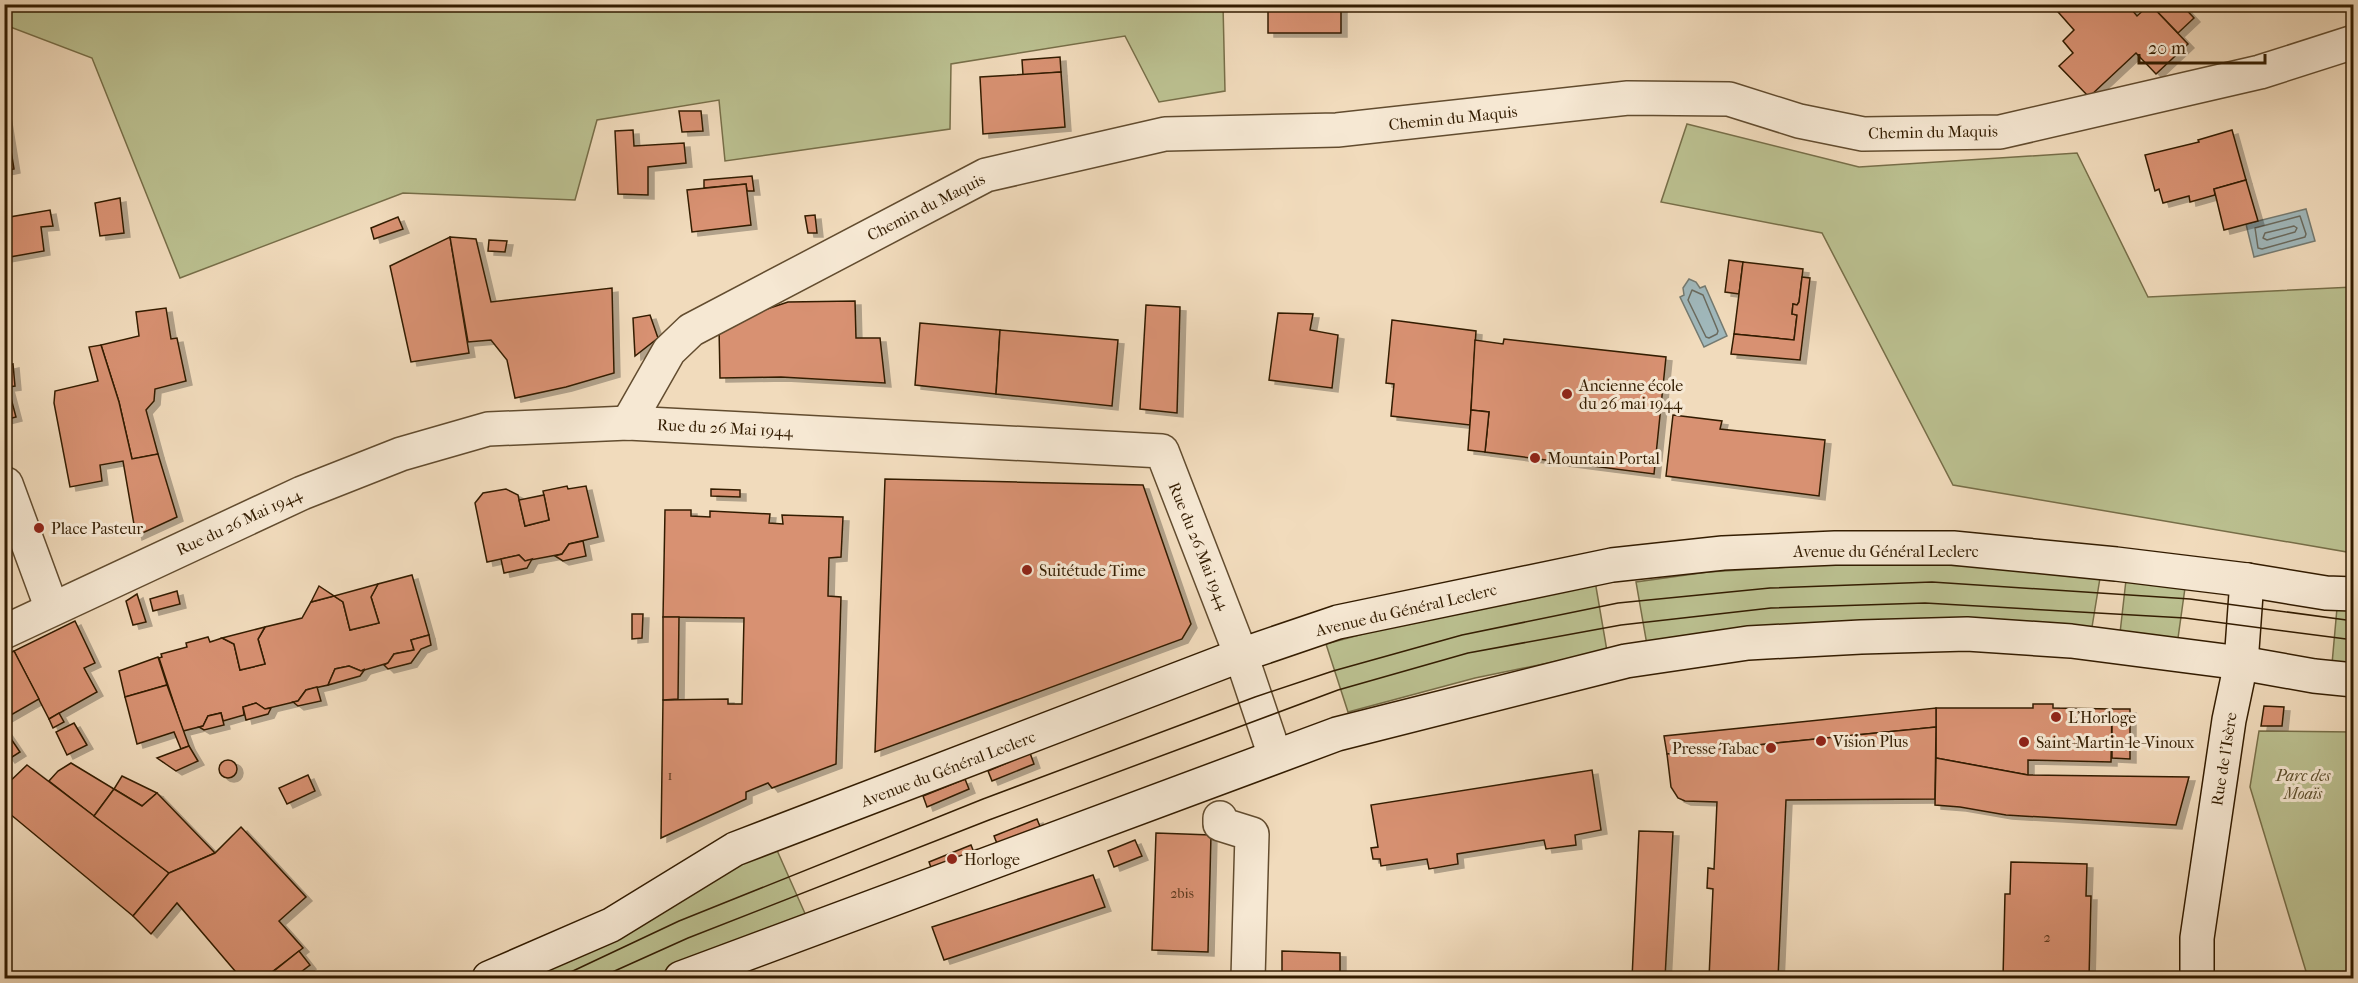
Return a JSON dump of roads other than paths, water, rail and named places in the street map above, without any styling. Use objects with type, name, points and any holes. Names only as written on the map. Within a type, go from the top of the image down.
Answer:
[{"type":"street","name":"Chemin du Maquis","points":[[628,423],[669,351],[691,330],[986,175],[1154,137],[1337,130],[1628,98],[1729,99],[1799,121],[1863,134],[2000,132],[2260,72],[2354,42]]},
{"type":"street","name":"Rue du 26 Mai 1944","points":[[4,632],[302,492],[401,454],[488,429],[628,423],[1162,451],[1241,655],[1275,756]]},
{"type":"street","points":[[4,484],[6,484],[52,609]]},
{"type":"street","name":"Avenue du Général Leclerc","points":[[489,978],[611,925],[735,849],[1241,655],[1338,622],[1612,565],[1724,553],[1835,548],[1953,548],[2247,580],[2326,593],[2354,594]]},
{"type":"street","name":"Rue de l'Isère","points":[[2197,978],[2197,938],[2229,720],[2241,663],[2247,580]]},
{"type":"street","points":[[681,978],[1336,734],[1626,661],[1748,644],[1861,637],[1967,634],[2071,641],[2354,680]]},
{"type":"street","points":[[1220,818],[1220,824],[1252,834],[1248,978]]},
{"type":"street","name":"Rue de l'Isère","points":[[2176,978],[2197,938]]},
{"type":"water","points":[[2306,209],[2315,241],[2254,257],[2246,224]]},
{"type":"water","points":[[1689,279],[1696,282],[1700,288],[1705,286],[1727,336],[1704,347],[1680,297],[1684,295],[1683,288]]},
{"type":"tram line","points":[[558,978],[679,921],[983,799],[1255,697],[1333,671],[1462,635],[1618,603],[1770,588],[1932,582],[2190,599],[2354,621]]},
{"type":"tram line","points":[[599,978],[688,938],[989,820],[1338,690],[1468,653],[1621,625],[1771,608],[1925,603],[2185,618],[2354,640]]},
{"type":"place","name":"Ancienne école du 26 mai 1944","points":[[1567,394]]},
{"type":"place","name":"Mountain Portal","points":[[1535,458]]},
{"type":"place","name":"Place Pasteur","points":[[39,528]]},
{"type":"place","name":"Suitétude Time","points":[[1027,570]]},
{"type":"place","name":"L'Horloge","points":[[2056,717]]},
{"type":"place","name":"Vision Plus","points":[[1821,741]]},
{"type":"place","name":"Saint-Martin-le-Vinoux","points":[[2024,742]]},
{"type":"place","name":"Presse Tabac","points":[[1771,748]]},
{"type":"place","name":"Horloge","points":[[952,859]]},
{"type":"park label","name":"Parc des Moaïs","points":[[2303,784]]}]
